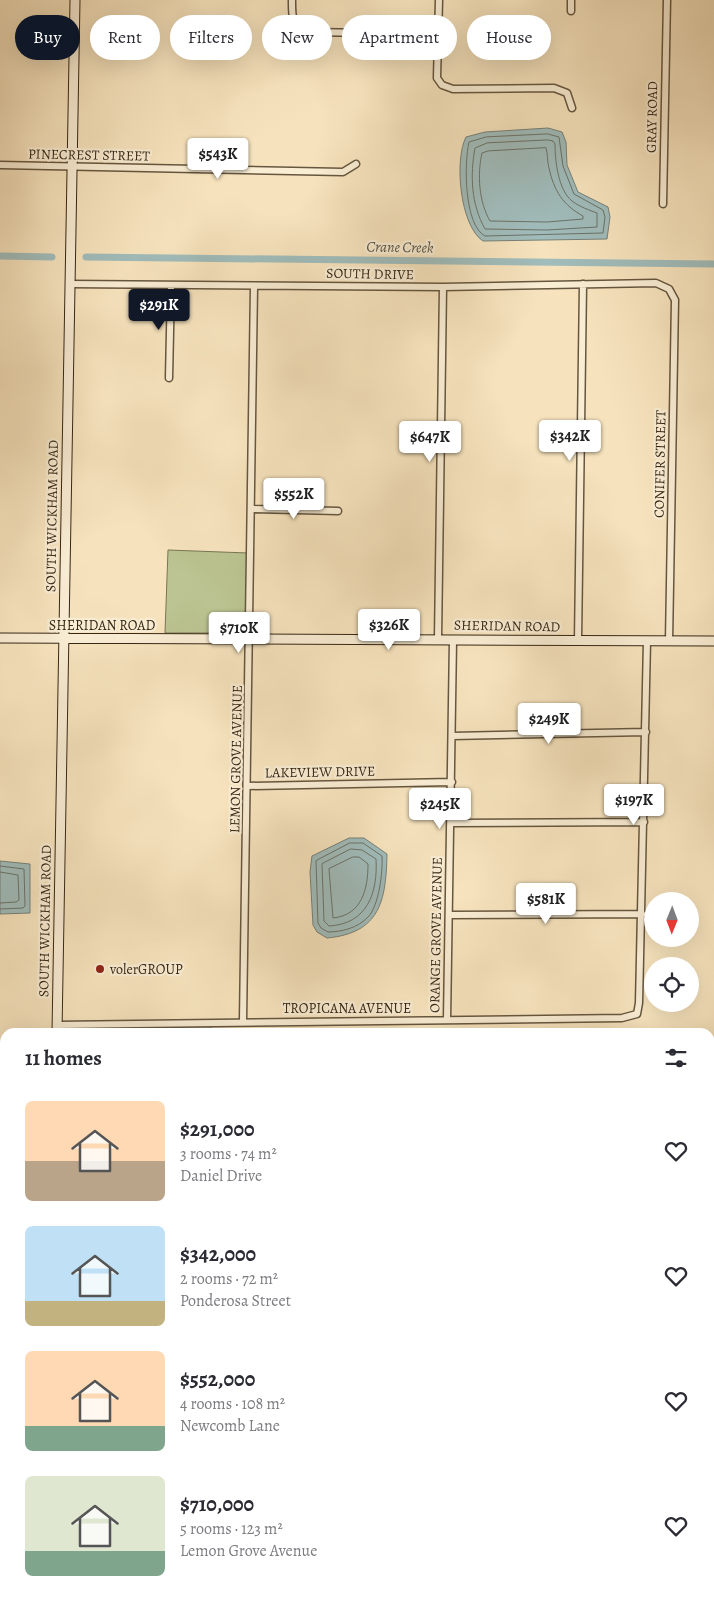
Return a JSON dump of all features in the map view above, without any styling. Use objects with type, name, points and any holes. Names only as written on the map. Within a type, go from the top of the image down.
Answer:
[{"type":"main road","name":"SOUTH WICKHAM ROAD","points":[[57,1028],[75,0]]},
{"type":"main road","name":"SHERIDAN ROAD","points":[[0,638],[714,641]]},
{"type":"street","points":[[292,0],[292,19],[297,28],[307,32],[342,33]]},
{"type":"street","points":[[439,0],[439,15]]},
{"type":"street","points":[[571,0],[571,10]]},
{"type":"street","name":"GRAY ROAD","points":[[663,204],[667,0]]},
{"type":"street","points":[[437,60],[437,78],[442,85],[453,89],[554,88],[567,93],[572,108]]},
{"type":"street","name":"PINECREST STREET","points":[[0,166],[342,172],[356,164]]},
{"type":"street","name":"SOUTH DRIVE","points":[[70,284],[442,287],[656,283],[669,289]]},
{"type":"street","points":[[578,641],[583,284]]},
{"type":"street","points":[[169,378],[171,285]]},
{"type":"street","name":"LEMON GROVE AVENUE","points":[[243,1022],[254,286]]},
{"type":"street","points":[[438,639],[442,287]]},
{"type":"street","name":"CONIFER STREET","points":[[669,289],[675,300],[669,640]]},
{"type":"street","points":[[252,509],[338,510]]},
{"type":"street","name":"ORANGE GROVE AVENUE","points":[[447,1020],[453,640]]},
{"type":"street","points":[[449,915],[642,914],[646,640]]},
{"type":"street","points":[[452,736],[646,732]]},
{"type":"street","name":"LAKEVIEW DRIVE","points":[[248,786],[452,782]]},
{"type":"street","points":[[450,823],[644,822]]},
{"type":"street","name":"TROPICANA AVENUE","points":[[84,1028],[243,1022],[622,1018],[637,1014],[640,1002],[642,914]]},
{"type":"green space","points":[[168,550],[248,553],[247,629],[244,633],[165,633]]},
{"type":"green space","points":[[70,1024],[211,1025],[211,1028],[70,1028]]},
{"type":"water","points":[[548,128],[562,132],[566,142],[567,165],[578,192],[608,207],[610,217],[607,239],[483,241],[475,233],[469,222],[461,192],[460,161],[466,137],[485,132]]},
{"type":"water","points":[[349,838],[364,838],[387,854],[382,900],[369,922],[359,929],[345,935],[327,938],[317,932],[313,925],[310,872],[312,856]]},
{"type":"water","points":[[0,861],[30,864],[30,913],[0,914]]},
{"type":"waterway","name":"Crane Creek","points":[[0,256],[52,257]]},
{"type":"waterway","name":"Crane Creek","points":[[86,257],[714,264]]},
{"type":"place","name":"volerGROUP","points":[[100,969]]}]
